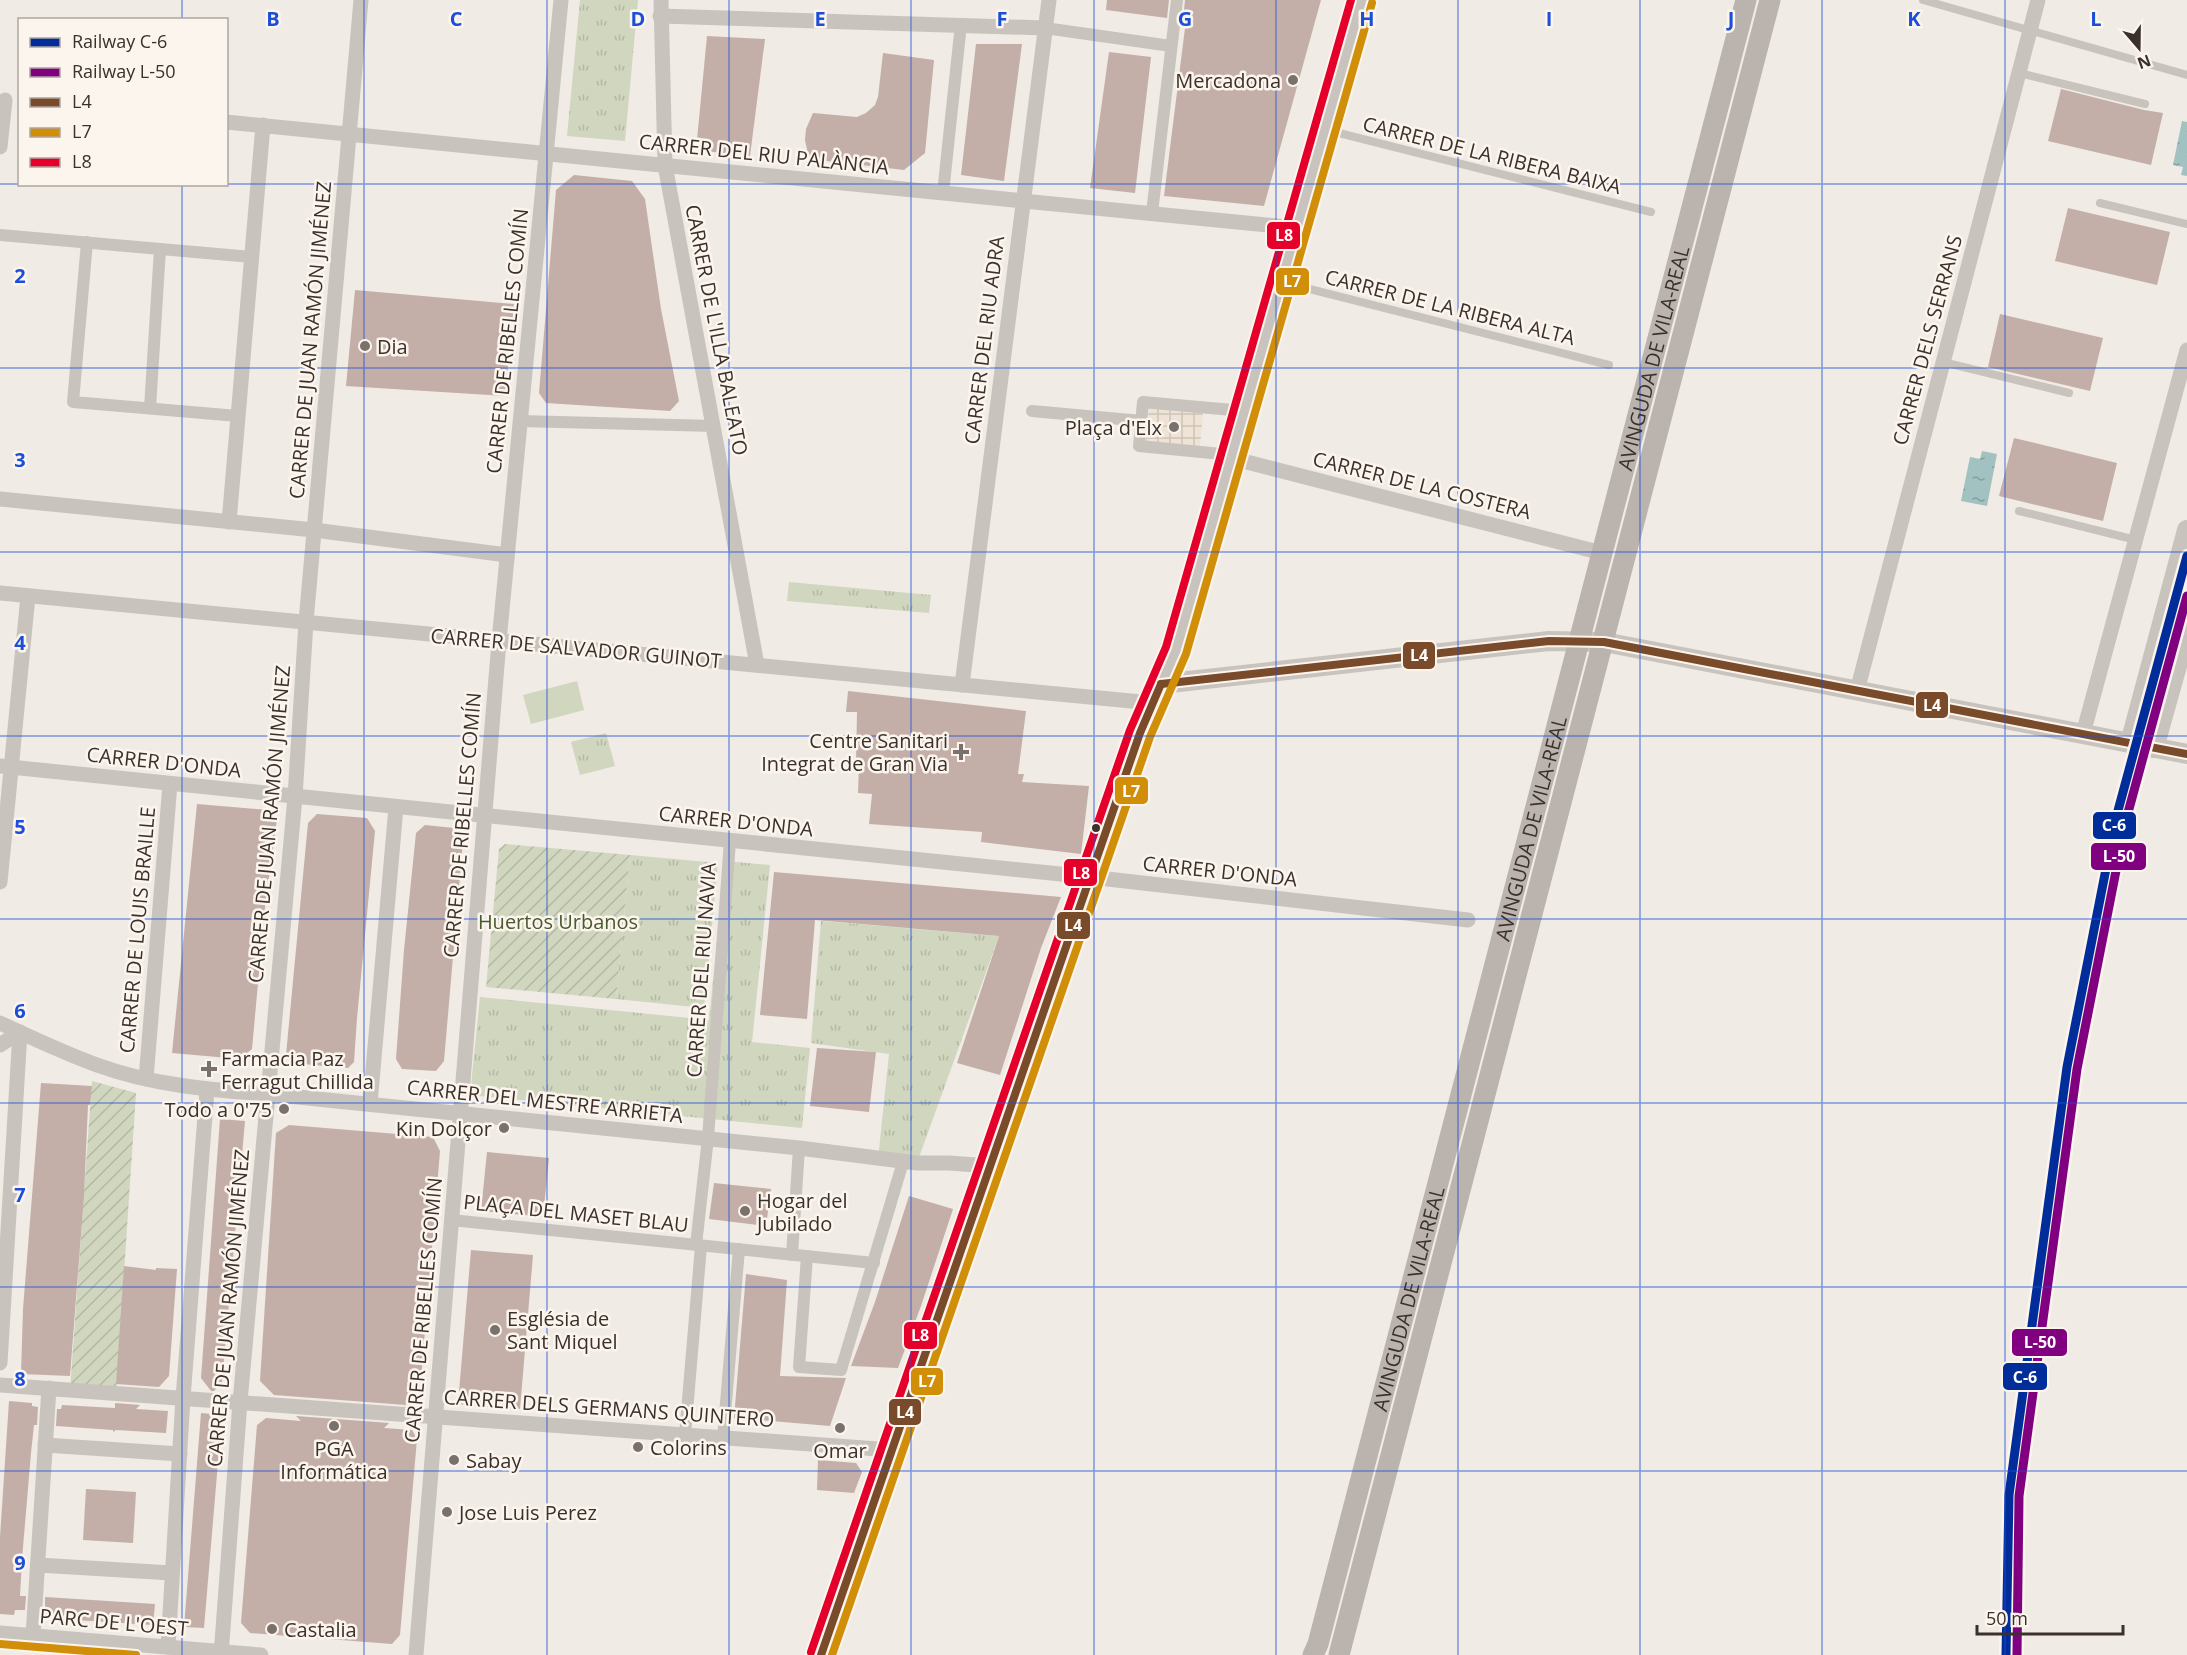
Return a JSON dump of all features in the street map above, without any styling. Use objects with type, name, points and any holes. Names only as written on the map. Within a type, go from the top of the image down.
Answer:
[{"type":"main road","name":"AVINGUDA DE VILA-REAL","points":[[1313,1655],[1318,1644],[1746,0]]},
{"type":"main road","name":"AVINGUDA DE VILA-REAL","points":[[1339,1655],[1770,0]]},
{"type":"street","name":"CARRER DE JUAN RAMÓN JIMÉNEZ","points":[[221,1653],[240,1402],[295,797],[306,622],[361,0]]},
{"type":"street","name":"CARRER DE RIBELLES COMÍN","points":[[416,1655],[499,640],[561,0]]},
{"type":"street","name":"CARRER DEL RIU ADRA","points":[[962,685],[1049,0]]},
{"type":"street","points":[[1152,213],[1177,0]]},
{"type":"street","points":[[821,1655],[1090,877],[1152,703],[1176,651],[1362,0]]},
{"type":"street","name":"CARRER DELS SERRANS","points":[[1857,691],[2038,0]]},
{"type":"street","points":[[661,8],[1045,28],[1172,46]]},
{"type":"street","name":"CARRER DE L'ILLA BALEATO","points":[[661,8],[665,165],[757,665]]},
{"type":"street","points":[[943,192],[961,24]]},
{"type":"street","points":[[0,147],[8,100]]},
{"type":"street","name":"CARRER DEL RIU PALÀNCIA","points":[[228,122],[1297,228]]},
{"type":"street","points":[[229,522],[263,125]]},
{"type":"street","points":[[0,235],[252,257]]},
{"type":"street","points":[[87,242],[73,402],[238,416]]},
{"type":"street","points":[[150,408],[160,249]]},
{"type":"street","points":[[2083,734],[2187,350]]},
{"type":"street","points":[[1232,456],[1139,446],[1143,402],[1244,411]]},
{"type":"street","points":[[1032,411],[1142,421]]},
{"type":"street","points":[[520,421],[714,426]]},
{"type":"street","name":"CARRER DE LA COSTERA","points":[[1232,456],[1602,553]]},
{"type":"street","points":[[0,499],[314,530],[507,555]]},
{"type":"street","points":[[2130,743],[2187,530]]},
{"type":"street","name":"CARRER DE SALVADOR GUINOT","points":[[0,593],[1152,703]]},
{"type":"street","points":[[0,882],[6,767],[28,596]]},
{"type":"street","points":[[2154,748],[2187,630]]},
{"type":"street","points":[[1161,684],[1538,642],[1579,640],[1604,642],[2187,754]]},
{"type":"street","name":"CARRER D'ONDA","points":[[6,767],[1090,877],[1468,920]]},
{"type":"street","name":"CARRER DE LOUIS BRAILLE","points":[[146,1079],[170,784]]},
{"type":"street","points":[[370,1104],[396,807]]},
{"type":"street","name":"CARRER DEL RIU NAVIA","points":[[708,1138],[730,841]]},
{"type":"street","name":"CARRER DEL MESTRE ARRIETA","points":[[0,1023],[97,1066],[146,1079],[207,1090],[268,1094],[708,1138],[903,1162],[990,1167]]},
{"type":"street","points":[[0,1045],[20,1032]]},
{"type":"street","points":[[0,1363],[6,1182],[20,1032]]},
{"type":"street","points":[[168,1647],[183,1398],[207,1090]]},
{"type":"street","name":"PLAÇA DEL MASET BLAU","points":[[685,1435],[708,1138]]},
{"type":"street","points":[[792,1255],[799,1148]]},
{"type":"street","points":[[807,1256],[799,1367],[841,1370],[903,1162]]},
{"type":"street","name":"PLAÇA DEL MASET BLAU","points":[[451,1220],[874,1263]]},
{"type":"street","points":[[723,1437],[739,1250]]},
{"type":"street","name":"CARRER DELS GERMANS QUINTERO","points":[[0,1384],[892,1450]]},
{"type":"street","points":[[33,1636],[49,1388]]},
{"type":"street","points":[[45,1445],[180,1454]]},
{"type":"street","points":[[38,1564],[172,1573]]},
{"type":"street","name":"PARC DE L'OEST","points":[[0,1633],[261,1655]]},
{"type":"lane","points":[[1923,0],[2187,75]]},
{"type":"lane","points":[[2019,73],[2145,104]]},
{"type":"lane","name":"CARRER DE LA RIBERA BAIXA","points":[[1325,129],[1651,212]]},
{"type":"lane","points":[[2100,203],[2187,225]]},
{"type":"lane","name":"CARRER DE LA RIBERA ALTA","points":[[1282,281],[1609,365]]},
{"type":"lane","points":[[1943,362],[2069,393]]},
{"type":"lane","points":[[2019,512],[2136,540]]},
{"type":"green space","points":[[580,0],[638,0],[625,141],[567,136]]},
{"type":"green space","points":[[789,582],[931,595],[929,613],[787,601]]},
{"type":"green space","points":[[577,681],[584,710],[531,724],[523,695]]},
{"type":"green space","points":[[606,733],[615,766],[580,775],[571,742]]},
{"type":"green space","name":"Huertos Urbanos","points":[[505,844],[630,855],[616,999],[486,987],[499,849]]},
{"type":"green space","points":[[630,855],[718,863],[704,1008],[616,999]]},
{"type":"green space","points":[[725,861],[770,865],[752,1042],[810,1048],[802,1128],[470,1095],[480,997],[709,1020]]},
{"type":"green space","points":[[821,921],[999,936],[917,1163],[878,1159],[889,1054],[811,1043]]},
{"type":"green space","points":[[92,1081],[136,1093],[116,1393],[70,1390]]},
{"type":"shaded area","name":"Plaça d'Elx","points":[[1149,407],[1203,412],[1200,446],[1146,441]]},
{"type":"water","points":[[2182,121],[2187,122],[2187,176],[2181,175],[2183,167],[2173,165]]},
{"type":"water","points":[[1982,451],[1997,454],[1987,506],[1961,501],[1970,457],[1980,459]]},
{"type":"building","points":[[1107,0],[1169,0],[1167,18],[1106,10]]},
{"type":"building","points":[[1185,0],[1321,0],[1264,206],[1164,196],[1186,20],[1183,20]]},
{"type":"building","points":[[707,36],[765,39],[750,156],[696,150]]},
{"type":"building","points":[[976,44],[1022,44],[1004,181],[961,175]]},
{"type":"building","points":[[1109,52],[1151,57],[1135,193],[1090,188]]},
{"type":"building","points":[[883,53],[934,60],[925,153],[904,170],[809,159],[805,140],[806,129],[813,113],[857,117],[875,105]]},
{"type":"building","points":[[2061,89],[2163,113],[2151,165],[2048,141]]},
{"type":"building","points":[[574,175],[632,181],[645,199],[661,309],[679,401],[670,411],[546,403],[539,393],[556,190]]},
{"type":"building","points":[[2068,208],[2170,232],[2157,285],[2055,261]]},
{"type":"building","points":[[355,290],[514,304],[505,396],[346,386]]},
{"type":"building","points":[[2000,314],[2103,338],[2090,391],[1988,367]]},
{"type":"building","points":[[2014,438],[2117,463],[2103,521],[1999,496]]},
{"type":"building","name":"Centre Sanitari Integrat de Gran Via","points":[[848,691],[1026,711],[1018,774],[1024,774],[1022,782],[1089,786],[1081,854],[981,842],[982,832],[869,824],[872,794],[858,793],[857,712],[846,712]]},
{"type":"building","points":[[197,804],[268,810],[277,819],[265,907],[252,1049],[240,1059],[172,1053]]},
{"type":"building","points":[[317,814],[367,818],[375,831],[354,1062],[348,1068],[292,1063],[286,1055],[308,823]]},
{"type":"building","points":[[425,825],[464,829],[444,1061],[436,1071],[402,1069],[396,1059],[416,833]]},
{"type":"building","points":[[774,872],[1061,897],[1041,948],[1000,1075],[957,1063],[999,936],[815,920],[807,1019],[760,1015]]},
{"type":"building","points":[[817,1048],[876,1052],[869,1112],[810,1106]]},
{"type":"building","points":[[41,1083],[92,1086],[90,1105],[88,1105],[84,1196],[70,1376],[21,1374],[23,1309]]},
{"type":"building","points":[[220,1119],[245,1121],[222,1382],[214,1391],[211,1391],[201,1378]]},
{"type":"building","points":[[289,1125],[433,1137],[440,1151],[420,1391],[406,1405],[274,1395],[260,1381],[276,1133]]},
{"type":"building","points":[[487,1152],[549,1158],[543,1217],[481,1211]]},
{"type":"building","points":[[714,1183],[771,1189],[766,1226],[709,1219]]},
{"type":"building","points":[[909,1196],[953,1209],[921,1306],[898,1368],[851,1366],[875,1302]]},
{"type":"building","name":"Església de Sant Miquel","points":[[471,1250],[533,1255],[520,1409],[458,1404]]},
{"type":"building","points":[[124,1266],[156,1270],[156,1268],[177,1269],[169,1376],[159,1387],[116,1384]]},
{"type":"building","points":[[746,1274],[787,1280],[780,1376],[846,1378],[830,1426],[734,1418]]},
{"type":"building","points":[[9,1401],[32,1403],[32,1406],[38,1407],[31,1453],[22,1559],[20,1596],[26,1596],[25,1610],[15,1610],[14,1615],[0,1614],[0,1537]]},
{"type":"building","points":[[115,1403],[140,1405],[136,1409],[168,1411],[166,1433],[116,1430],[113,1432],[113,1430],[56,1426],[57,1409],[61,1409],[62,1405],[115,1408]]},
{"type":"building","points":[[201,1413],[222,1415],[204,1628],[184,1627]]},
{"type":"building","points":[[296,1416],[389,1423],[384,1428],[412,1430],[417,1439],[400,1635],[392,1644],[250,1633],[241,1623],[257,1425],[266,1418],[301,1421]]},
{"type":"building","points":[[818,1460],[856,1463],[862,1472],[854,1493],[817,1490]]},
{"type":"building","points":[[86,1489],[136,1492],[133,1543],[83,1540]]},
{"type":"building","points":[[45,1597],[155,1604],[153,1625],[45,1618]]},
{"type":"rail line","name":"C-6","points":[[2006,1655],[2009,1495],[2067,1067],[2116,818],[2187,556]]},
{"type":"rail line","name":"L-50","points":[[2017,1655],[2019,1496],[2077,1069],[2126,820],[2187,596]]},
{"type":"transit line","name":"L8","points":[[811,1652],[1130,730],[1166,647],[1351,0]]},
{"type":"transit line","name":"L7","points":[[832,1655],[1150,737],[1186,654],[1372,3]]},
{"type":"transit line","name":"L4","points":[[1161,684],[1549,641],[1604,642],[2187,754]]},
{"type":"transit line","name":"L4","points":[[821,1655],[1140,733],[1161,684]]},
{"type":"transit line","name":"L7","points":[[0,1644],[136,1655]]},
{"type":"place","name":"Mercadona","points":[[1293,80]]},
{"type":"place","name":"Dia","points":[[365,346]]},
{"type":"place","name":"Plaça d'Elx","points":[[1174,427]]},
{"type":"place","name":"Centre Sanitari Integrat de Gran Via","points":[[961,752]]},
{"type":"place","name":"Farmacia Paz Ferragut Chillida","points":[[209,1069]]},
{"type":"place","name":"Todo a 0'75","points":[[284,1109]]},
{"type":"place","name":"Kin Dolçor","points":[[504,1128]]},
{"type":"place","name":"Hogar del Jubilado","points":[[745,1211]]},
{"type":"place","name":"Església de Sant Miquel","points":[[495,1330]]},
{"type":"place","name":"PGA Informática","points":[[334,1426]]},
{"type":"place","name":"Omar","points":[[840,1428]]},
{"type":"place","name":"Colorins","points":[[638,1447]]},
{"type":"place","name":"Sabay","points":[[454,1460]]},
{"type":"place","name":"Jose Luis Perez","points":[[447,1512]]},
{"type":"place","name":"Castalia","points":[[272,1629]]}]
